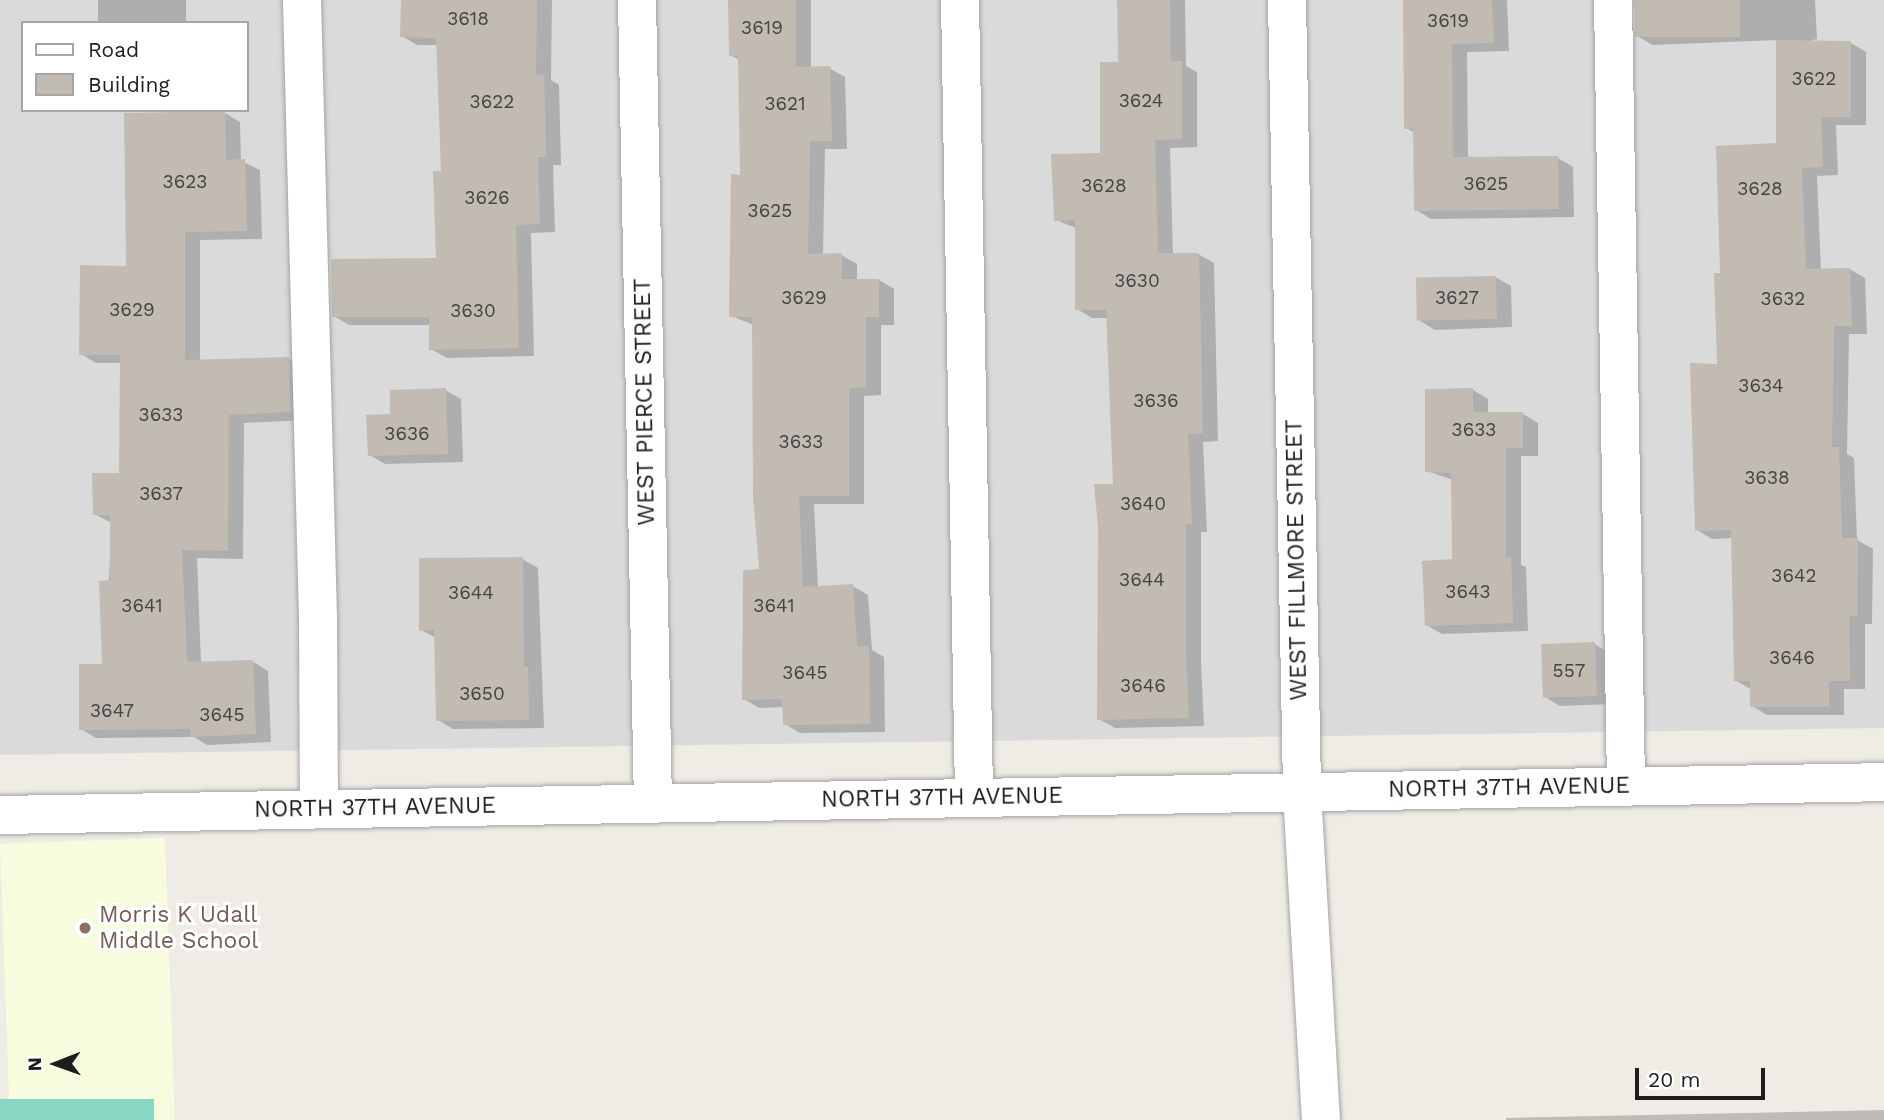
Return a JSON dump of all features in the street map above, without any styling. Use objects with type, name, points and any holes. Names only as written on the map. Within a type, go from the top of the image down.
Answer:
[{"type":"street","points":[[302,0],[319,809]]},
{"type":"street","name":"WEST PIERCE STREET","points":[[637,0],[653,803]]},
{"type":"street","points":[[960,0],[974,798]]},
{"type":"street","name":"WEST FILLMORE STREET","points":[[1287,0],[1302,792],[1321,1120]]},
{"type":"street","points":[[1614,0],[1626,786]]},
{"type":"street","name":"NORTH 37TH AVENUE","points":[[0,815],[1884,782]]},
{"type":"shaded area","points":[[0,0],[1884,0],[1884,728],[0,755]]},
{"type":"shaded area","name":"Morris K Udall Middle School","points":[[165,838],[175,1120],[10,1120],[0,844]]},
{"type":"green space","points":[[0,1099],[154,1099],[154,1120],[0,1120]]},
{"type":"building","points":[[401,0],[537,0],[536,75],[544,74],[546,157],[538,157],[540,224],[516,225],[519,348],[429,350],[429,317],[332,317],[331,259],[436,258],[433,171],[441,171],[436,38],[400,37]]},
{"type":"building","points":[[728,0],[796,0],[796,67],[830,66],[832,141],[810,141],[808,254],[842,253],[842,279],[879,279],[879,317],[866,317],[866,387],[849,388],[849,496],[799,496],[803,587],[853,584],[857,646],[869,646],[870,724],[783,725],[782,699],[742,700],[743,570],[759,569],[753,496],[752,317],[729,317],[731,174],[740,175],[738,56],[729,56]]},
{"type":"building","points":[[1117,0],[1170,0],[1171,61],[1182,61],[1182,139],[1155,140],[1158,253],[1199,253],[1203,433],[1188,434],[1192,524],[1186,524],[1189,718],[1097,720],[1098,528],[1094,484],[1113,484],[1106,310],[1075,310],[1075,220],[1054,221],[1051,154],[1100,153],[1100,62],[1118,62]]},
{"type":"building","points":[[1403,0],[1492,0],[1494,43],[1452,44],[1453,157],[1558,156],[1559,209],[1414,211],[1413,129],[1404,129]]},
{"type":"building","points":[[1635,0],[1740,0],[1740,37],[1635,37]]},
{"type":"building","points":[[1776,40],[1851,41],[1851,117],[1821,117],[1823,167],[1802,168],[1806,269],[1850,268],[1852,326],[1834,326],[1832,447],[1839,447],[1842,538],[1858,538],[1857,616],[1849,616],[1850,681],[1829,681],[1829,707],[1750,707],[1750,681],[1734,681],[1731,530],[1695,531],[1690,363],[1717,364],[1714,273],[1720,273],[1716,146],[1776,143]]},
{"type":"building","points":[[225,112],[226,160],[245,159],[247,231],[185,232],[185,360],[289,357],[291,412],[229,415],[228,551],[182,550],[187,662],[253,660],[256,734],[190,737],[190,729],[79,730],[79,664],[102,664],[99,581],[110,580],[110,515],[93,515],[92,473],[119,473],[120,355],[79,355],[80,265],[126,266],[124,113]]},
{"type":"building","points":[[1496,276],[1497,319],[1417,320],[1416,277]]},
{"type":"building","points":[[446,388],[448,454],[368,456],[366,415],[390,414],[390,390]]},
{"type":"building","points":[[1473,388],[1473,412],[1523,412],[1523,448],[1506,448],[1506,557],[1511,557],[1513,623],[1425,626],[1422,561],[1452,559],[1451,473],[1425,472],[1425,389]]},
{"type":"building","points":[[523,557],[524,667],[528,667],[529,720],[436,721],[434,630],[419,631],[419,558]]},
{"type":"building","points":[[1595,642],[1597,696],[1543,698],[1541,644]]},
{"type":"place","name":"Morris K Udall Middle School","points":[[85,928]]}]
